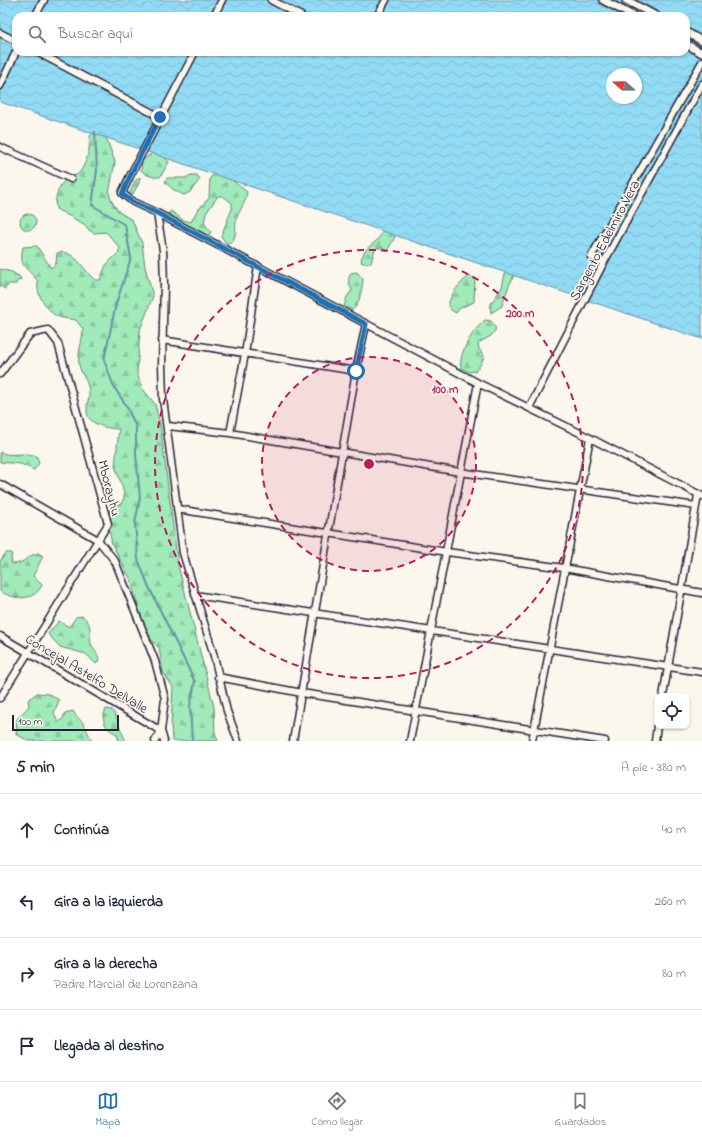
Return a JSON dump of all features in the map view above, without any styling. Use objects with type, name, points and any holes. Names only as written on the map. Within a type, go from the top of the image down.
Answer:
[{"type":"street","points":[[37,12],[44,0]]},
{"type":"street","points":[[216,12],[222,0]]},
{"type":"street","points":[[271,0],[294,12]]},
{"type":"street","points":[[379,12],[386,0]]},
{"type":"street","points":[[603,0],[626,12]]},
{"type":"street","points":[[626,0],[648,12]]},
{"type":"street","points":[[0,33],[12,39]]},
{"type":"street","points":[[690,34],[702,41]]},
{"type":"street","points":[[690,46],[702,53]]},
{"type":"street","points":[[0,86],[14,56]]},
{"type":"street","points":[[45,56],[160,117]]},
{"type":"street","points":[[193,56],[160,117],[122,194],[133,202],[157,213],[478,383],[590,438],[700,496],[696,506],[664,693]]},
{"type":"street","name":"Sargento Edelmiro Vera","points":[[604,262],[591,257],[702,62]]},
{"type":"street","name":"Sargento Edelmiro Vera","points":[[529,408],[604,262],[702,84]]},
{"type":"street","points":[[0,147],[71,179]]},
{"type":"street","points":[[157,213],[163,251],[163,399],[168,426],[183,553],[208,636],[227,711],[238,741]]},
{"type":"street","points":[[230,433],[245,354],[258,266]]},
{"type":"street","points":[[293,741],[356,371],[366,324]]},
{"type":"street","name":"Mborayhu","points":[[0,374],[30,334],[48,330],[58,343],[108,524],[27,652],[0,698]]},
{"type":"street","points":[[162,340],[356,371]]},
{"type":"street","points":[[410,741],[478,383]]},
{"type":"street","points":[[168,426],[230,433],[460,472],[580,488],[696,506]]},
{"type":"street","points":[[532,741],[590,438]]},
{"type":"street","points":[[0,484],[98,540],[115,562],[155,661],[165,699],[161,731],[164,741]]},
{"type":"street","points":[[177,509],[329,532],[446,552],[564,568],[702,593]]},
{"type":"street","points":[[195,595],[315,615],[431,630],[702,672]]},
{"type":"street","name":"Concejal Astelfo DelValle","points":[[0,636],[161,731]]},
{"type":"street","points":[[218,677],[302,693],[605,741]]},
{"type":"street","points":[[655,741],[657,729]]},
{"type":"street","points":[[155,741],[161,731]]},
{"type":"green space","points":[[93,132],[104,136],[107,140],[115,162],[109,193],[112,202],[119,212],[132,220],[142,243],[145,267],[153,296],[140,330],[137,373],[142,388],[155,404],[160,424],[178,565],[214,707],[215,733],[218,741],[172,741],[171,725],[173,687],[163,672],[159,648],[149,637],[139,611],[131,580],[112,544],[108,524],[110,507],[121,504],[124,498],[123,489],[115,466],[119,429],[110,428],[95,423],[88,416],[87,409],[89,391],[79,365],[79,352],[83,329],[76,320],[54,315],[44,303],[40,295],[38,290],[38,282],[35,277],[25,268],[22,260],[23,247],[37,246],[51,268],[56,263],[57,253],[63,252],[74,257],[95,280],[100,280],[106,265],[118,253],[120,248],[106,232],[94,233],[84,224],[56,209],[56,197],[59,188],[64,181],[78,174],[81,170],[90,145],[90,136]]},
{"type":"green space","points":[[152,153],[163,155],[169,162],[160,177],[150,176],[141,170],[142,161]]},
{"type":"green space","points":[[214,174],[228,177],[247,192],[236,220],[233,241],[230,243],[226,243],[221,236],[232,209],[232,203],[223,196],[218,196],[206,213],[204,223],[211,232],[205,241],[189,235],[166,215],[171,211],[183,220],[191,222],[197,211],[209,198],[210,178]]},
{"type":"green space","points":[[191,175],[197,175],[200,179],[190,192],[184,195],[174,190],[165,182],[167,178],[185,178]]},
{"type":"green space","points":[[140,177],[139,183],[131,197],[129,195],[135,181]]},
{"type":"green space","points":[[28,214],[34,216],[36,222],[34,228],[28,230],[22,228],[20,222],[22,216]]},
{"type":"green space","points":[[383,231],[393,232],[395,237],[387,251],[383,248],[377,248],[374,252],[371,263],[362,263],[362,256],[365,251],[378,240]]},
{"type":"green space","points":[[0,269],[12,272],[20,277],[21,280],[17,281],[16,284],[9,284],[5,289],[0,286]]},
{"type":"green space","points":[[506,269],[516,271],[502,306],[491,313],[490,305],[502,287]]},
{"type":"green space","points":[[357,272],[363,279],[363,283],[359,301],[352,310],[344,306],[347,297],[352,290],[349,277],[351,273]]},
{"type":"green space","points":[[469,276],[475,279],[474,302],[460,308],[456,313],[451,310],[448,305],[456,289]]},
{"type":"green space","points":[[485,320],[491,321],[496,329],[491,336],[478,343],[479,349],[484,356],[481,364],[475,371],[470,372],[461,368],[462,355],[472,335]]},
{"type":"green space","points":[[0,452],[8,454],[35,455],[39,463],[34,470],[21,464],[0,462]]},
{"type":"green space","points":[[6,553],[12,553],[12,564],[20,563],[34,554],[38,553],[43,556],[33,576],[42,585],[38,591],[29,597],[17,598],[0,591],[0,561]]},
{"type":"green space","points":[[82,616],[86,619],[90,626],[92,646],[99,660],[96,664],[86,654],[60,647],[48,634],[59,621],[69,627],[76,617]]},
{"type":"green space","points":[[37,693],[49,694],[59,700],[54,713],[58,722],[63,719],[65,713],[73,711],[82,721],[92,741],[29,741],[16,734],[17,719],[29,706],[28,700]]},
{"type":"green space","points":[[106,709],[112,710],[126,741],[119,741],[117,734],[110,730],[105,724],[104,714]]},
{"type":"water","points":[[0,0],[702,0],[702,339],[0,102]]},
{"type":"waterway","points":[[95,132],[97,170],[92,205],[125,225],[131,258],[116,304],[104,360],[114,387],[127,407],[136,427],[136,454],[140,498],[135,523],[138,559],[148,585],[195,682],[190,706],[192,741]]},
{"type":"route","points":[[160,117],[122,194],[133,202],[157,213],[366,324],[356,371]]}]
